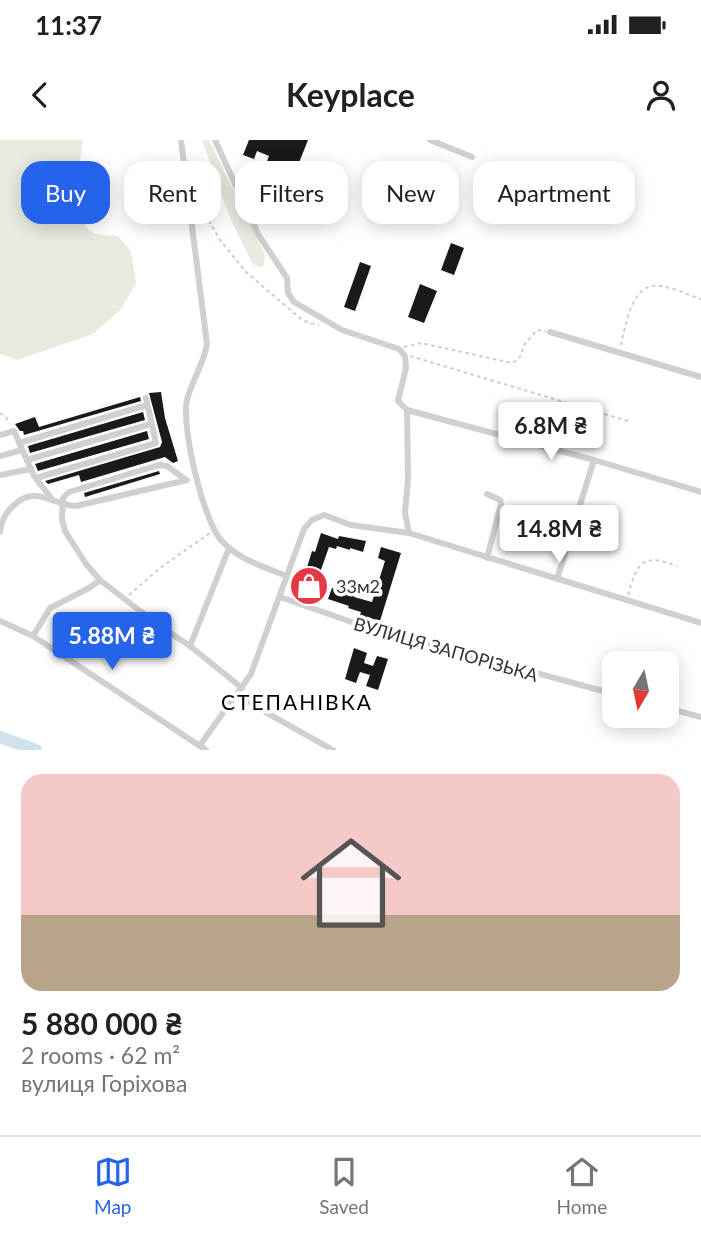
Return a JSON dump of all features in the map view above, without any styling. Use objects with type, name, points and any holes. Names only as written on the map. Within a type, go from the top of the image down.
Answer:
[{"type":"street","points":[[181,140],[184,161]]},
{"type":"street","points":[[215,140],[258,234],[287,278],[290,298],[342,330],[398,349],[405,356],[406,368],[398,401],[407,410],[701,492]]},
{"type":"street","points":[[430,140],[472,157]]},
{"type":"street","points":[[192,224],[207,344],[205,357],[187,404],[196,478],[214,530],[229,548],[286,576]]},
{"type":"street","points":[[550,332],[701,377]]},
{"type":"street","points":[[0,456],[146,402],[156,443],[36,478]]},
{"type":"street","points":[[407,410],[408,479],[405,513],[409,533]]},
{"type":"street","points":[[27,460],[151,424]]},
{"type":"street","points":[[0,435],[14,432],[30,469],[59,504],[65,531],[100,580],[190,646],[255,706],[333,750]]},
{"type":"street","points":[[557,579],[594,460]]},
{"type":"street","points":[[59,504],[69,492],[159,465],[167,466],[186,480]]},
{"type":"street","points":[[0,475],[30,469]]},
{"type":"street","points":[[0,532],[7,512],[22,497],[34,495],[59,504],[76,506],[196,478]]},
{"type":"street","points":[[487,494],[500,500],[501,504],[487,558]]},
{"type":"street","points":[[0,621],[33,636],[203,748],[241,691],[258,659],[304,528],[317,517],[324,515],[351,525],[409,533],[701,623]]},
{"type":"street","points":[[190,646],[229,548]]},
{"type":"street","points":[[33,636],[50,608],[100,580]]},
{"type":"street","name":"ВУЛИЦЯ ЗАПОРІЗЬКА","points":[[280,597],[363,626],[602,691]]},
{"type":"street","points":[[679,711],[701,716]]},
{"type":"path","points":[[211,224],[220,240],[246,272],[301,318],[318,325]]},
{"type":"path","points":[[619,352],[637,296],[648,288],[656,285],[701,299]]},
{"type":"path","points":[[398,349],[421,343],[512,363],[519,359],[537,330],[550,332]]},
{"type":"path","points":[[405,356],[421,358],[628,421]]},
{"type":"path","points":[[0,413],[8,420],[14,432]]},
{"type":"path","points":[[125,598],[160,568],[214,530]]},
{"type":"path","points":[[627,600],[633,577],[641,564],[654,559],[677,566]]},
{"type":"shaded area","points":[[0,140],[83,140],[80,161],[21,161],[21,224],[85,224],[96,234],[118,236],[131,251],[136,284],[121,309],[93,334],[17,360],[0,354]]},
{"type":"shaded area","points":[[202,140],[209,140],[219,161],[210,161]]},
{"type":"shaded area","points":[[221,165],[235,193],[235,224],[250,224],[265,255],[263,267],[252,263],[221,192]]},
{"type":"building","points":[[249,140],[308,140],[300,161],[267,161],[269,156],[257,151],[254,159],[243,155]]},
{"type":"building","points":[[451,243],[464,248],[454,275],[441,270]]},
{"type":"building","points":[[360,262],[371,266],[355,311],[344,307]]},
{"type":"building","points":[[420,284],[437,291],[424,323],[408,317]]},
{"type":"building","points":[[161,392],[165,418],[178,461],[173,463],[165,457],[81,482],[79,475],[48,484],[45,481],[160,447],[162,442],[149,393]]},
{"type":"building","points":[[140,397],[141,401],[24,435],[15,424],[35,417],[39,427]]},
{"type":"building","points":[[143,412],[145,420],[30,453],[28,446]]},
{"type":"building","points":[[147,431],[149,439],[38,471],[35,464]]},
{"type":"building","points":[[159,471],[160,474],[85,497],[84,493]]},
{"type":"building","points":[[321,533],[338,539],[339,536],[366,541],[363,552],[337,546],[336,549],[329,547],[310,601],[298,597],[312,551],[315,552]]},
{"type":"building","points":[[381,547],[401,553],[380,621],[360,615],[361,612],[348,608],[349,606],[328,599],[332,588],[372,602],[385,561],[378,558]]},
{"type":"building","points":[[354,648],[367,653],[364,663],[373,666],[377,656],[388,659],[378,690],[366,686],[370,675],[360,672],[356,683],[345,679]]},
{"type":"waterway","points":[[0,737],[36,750]]},
{"type":"place","name":"33м2","points":[[309,586]]},
{"type":"district","name":"СТЕПАНІВКА","points":[[297,701]]}]
